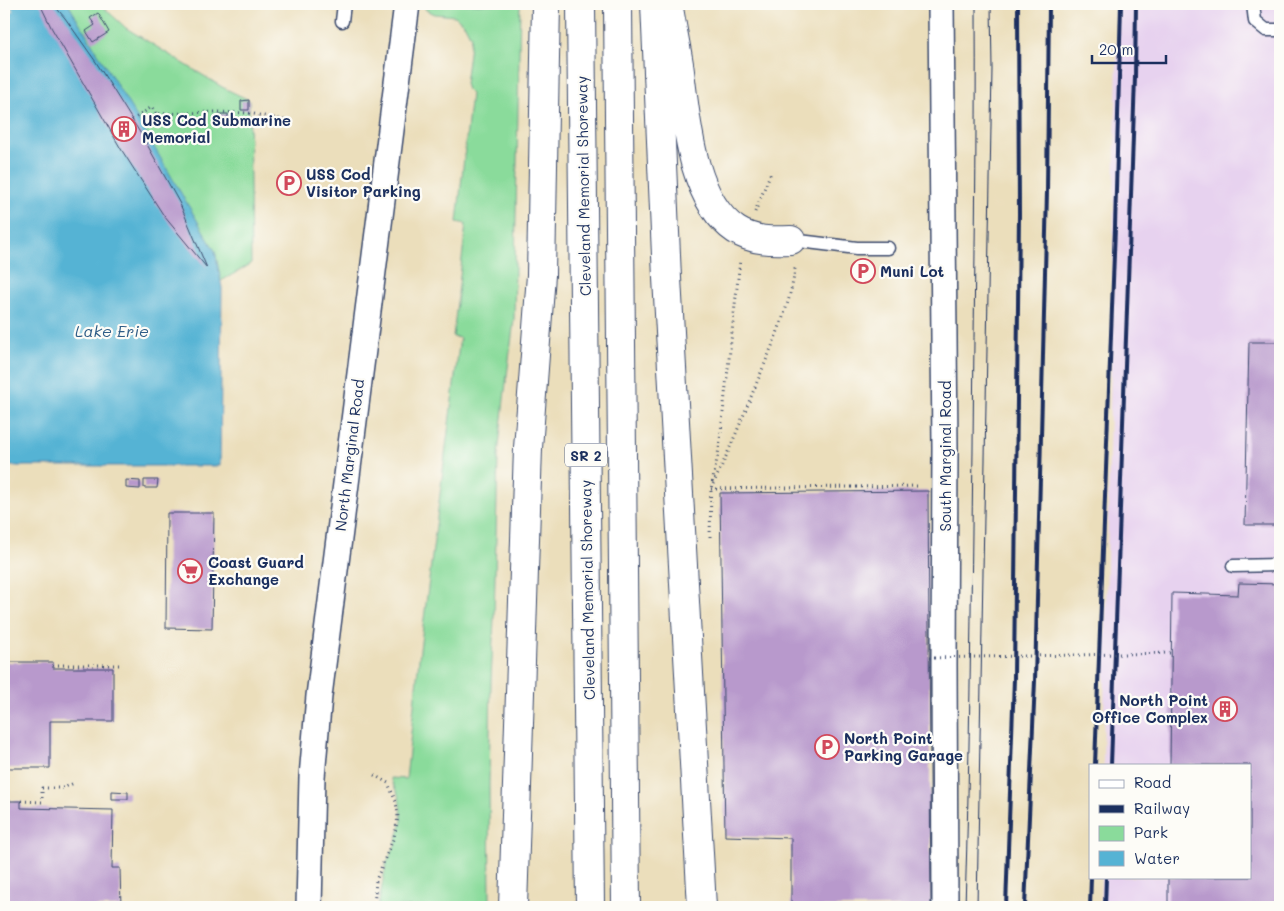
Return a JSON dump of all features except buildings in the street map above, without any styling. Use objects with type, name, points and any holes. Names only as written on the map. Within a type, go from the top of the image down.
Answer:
[{"type":"highway","points":[[513,907],[528,448],[541,275],[546,4]]},
{"type":"highway","name":"Cleveland Memorial Shoreway","points":[[581,4],[590,907]]},
{"type":"highway","name":"SR 2","points":[[618,4],[626,907]]},
{"type":"highway","points":[[655,4],[667,278],[702,907]]},
{"type":"highway","points":[[668,4],[693,155],[707,197],[728,224],[746,236],[764,240],[804,241]]},
{"type":"street","name":"North Marginal Road","points":[[309,907],[312,777],[319,696],[407,4]]},
{"type":"street","name":"South Marginal Road","points":[[941,4],[945,486],[945,907]]},
{"type":"lane","points":[[342,22],[344,4]]},
{"type":"lane","points":[[1253,4],[1255,21],[1266,30],[1280,30]]},
{"type":"lane","points":[[804,241],[857,248],[888,248]]},
{"type":"lane","points":[[1233,566],[1280,565]]},
{"type":"path","points":[[132,120],[152,108],[156,114],[249,113],[289,121]]},
{"type":"path","points":[[754,214],[770,172]]},
{"type":"path","points":[[711,489],[726,458],[765,363],[788,302],[795,269],[805,258],[804,241]]},
{"type":"path","points":[[711,489],[719,449],[740,260]]},
{"type":"path","points":[[711,489],[945,486]]},
{"type":"path","points":[[929,658],[1171,653]]},
{"type":"path","points":[[53,666],[121,665]]},
{"type":"path","points":[[374,775],[388,783],[396,802],[398,817],[394,837],[376,880],[374,907]]},
{"type":"path","points":[[21,801],[42,802],[42,788],[64,788],[74,783]]},
{"type":"shaded area","points":[[1118,4],[1280,4],[1280,907],[1100,907],[1101,878],[1252,878],[1252,764],[1103,764]]},
{"type":"green space","points":[[68,4],[100,4],[126,28],[222,87],[249,100],[251,264],[221,281],[215,251]]},
{"type":"green space","points":[[423,4],[520,4],[514,320],[498,455],[489,785],[490,907],[378,907],[386,865],[395,845],[402,821],[399,797],[390,778],[406,779],[420,650],[460,338],[453,337],[466,224],[457,222],[471,94],[465,84],[471,37],[465,25],[455,16],[435,14],[426,10]]},
{"type":"water","name":"Lake Erie","points":[[4,4],[68,4],[215,251],[222,288],[220,466],[4,466]]},
{"type":"pier","points":[[6,4],[13,10],[4,23],[4,5]]},
{"type":"tram line","points":[[965,907],[972,564],[976,4]]},
{"type":"tram line","points":[[977,907],[992,69],[991,4]]},
{"type":"railway","points":[[1006,907],[1014,678],[1019,214],[1018,4]]},
{"type":"railway","points":[[1025,907],[1035,681],[1047,191],[1049,4]]},
{"type":"railway","points":[[1095,764],[1115,227],[1121,4]]},
{"type":"railway","points":[[1111,764],[1136,4]]},
{"type":"railway","points":[[1090,907],[1091,878]]},
{"type":"railway","points":[[1105,907],[1106,878]]},
{"type":"place","name":"USS Cod Submarine Memorial","points":[[124,129]]},
{"type":"place","name":"USS Cod Visitor Parking","points":[[289,183]]},
{"type":"place","name":"Muni Lot","points":[[863,271]]},
{"type":"place","name":"Coast Guard Exchange","points":[[190,571]]},
{"type":"place","name":"North Point Office Complex","points":[[1225,709]]},
{"type":"place","name":"North Point Parking Garage","points":[[827,747]]}]
